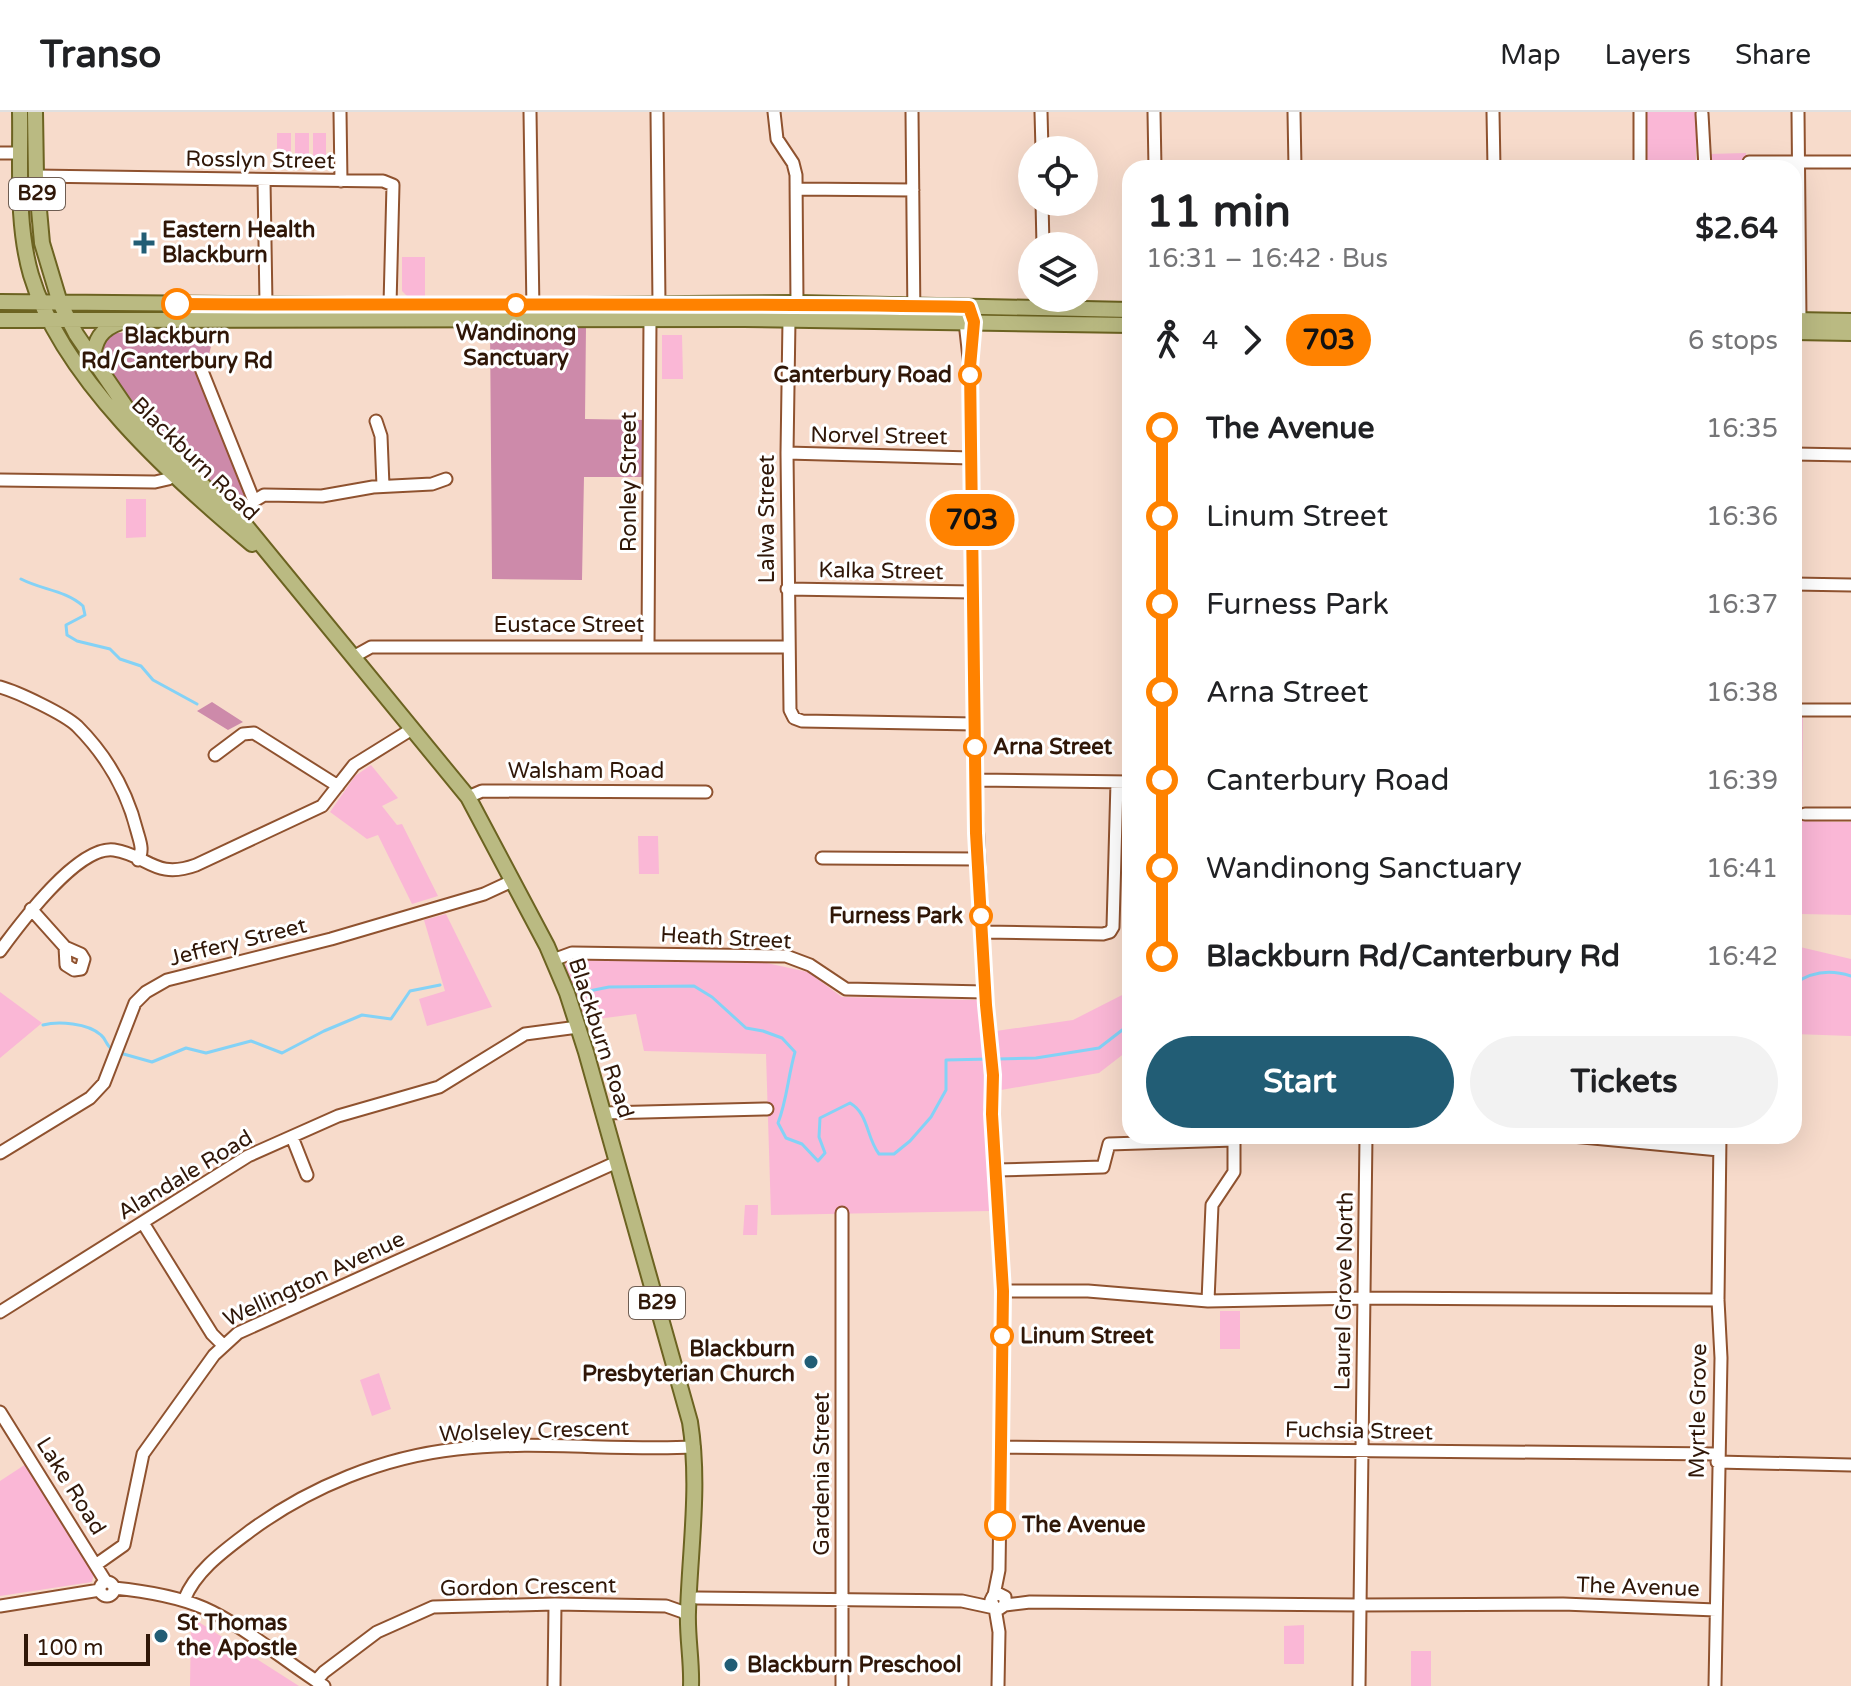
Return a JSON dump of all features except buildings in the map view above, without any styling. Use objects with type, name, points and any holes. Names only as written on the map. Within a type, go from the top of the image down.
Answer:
[{"type":"main road","name":"Blackburn Road","points":[[20,112],[22,229],[31,277],[49,320],[111,409],[178,470],[205,487],[274,562],[468,797],[553,960],[578,1027],[604,1113],[690,1422],[694,1447],[691,1686]]},
{"type":"main road","name":"Blackburn Road","points":[[35,112],[38,214],[46,261],[68,320],[92,361],[136,422],[214,511],[234,522]]},
{"type":"main road","points":[[46,261],[63,287],[76,298],[91,304]]},
{"type":"main road","points":[[0,301],[16,295],[31,277]]},
{"type":"main road","points":[[0,301],[266,304],[533,312],[797,303],[969,317],[1023,312]]},
{"type":"main road","points":[[653,309],[789,320],[914,314]]},
{"type":"main road","points":[[0,320],[125,321],[396,310]]},
{"type":"main road","points":[[1098,310],[1122,310]]},
{"type":"main road","points":[[1056,312],[1122,324]]},
{"type":"main road","points":[[92,361],[99,335],[125,321]]},
{"type":"main road","points":[[1802,324],[1851,321]]},
{"type":"main road","points":[[1802,325],[1851,333]]},
{"type":"main road","points":[[205,487],[214,511]]},
{"type":"street","points":[[340,112],[341,181]]},
{"type":"street","points":[[530,112],[533,312]]},
{"type":"street","name":"Ronley Street","points":[[648,645],[657,112]]},
{"type":"street","points":[[774,112],[777,139],[793,163],[796,189],[797,303],[789,320]]},
{"type":"street","points":[[912,112],[914,314]]},
{"type":"street","points":[[1041,112],[1042,136]]},
{"type":"street","points":[[1154,112],[1155,160]]},
{"type":"street","points":[[1294,112],[1295,160]]},
{"type":"street","points":[[1493,112],[1494,160]]},
{"type":"street","points":[[1640,112],[1640,160]]},
{"type":"street","points":[[1798,112],[1798,160]]},
{"type":"street","points":[[1702,114],[1705,160]]},
{"type":"street","points":[[0,153],[20,153]]},
{"type":"street","points":[[1802,162],[1851,162]]},
{"type":"street","name":"Rosslyn Street","points":[[36,176],[383,181],[393,185],[392,276],[396,310]]},
{"type":"street","points":[[264,180],[266,304]]},
{"type":"street","points":[[796,189],[913,190]]},
{"type":"street","points":[[969,317],[977,859],[1003,1291],[998,1686]]},
{"type":"street","name":"Lalwa Street","points":[[789,320],[787,589],[790,710],[794,718],[802,721],[975,724]]},
{"type":"street","points":[[202,371],[254,501]]},
{"type":"street","points":[[376,421],[381,436],[383,486]]},
{"type":"street","name":"Norvel Street","points":[[787,453],[971,458]]},
{"type":"street","points":[[1802,454],[1851,455]]},
{"type":"street","points":[[0,480],[155,482],[178,470]]},
{"type":"street","points":[[234,522],[264,495],[322,496],[383,486],[423,486],[446,479]]},
{"type":"street","points":[[1802,584],[1851,585]]},
{"type":"street","name":"Kalka Street","points":[[787,589],[973,592]]},
{"type":"street","name":"Eustace Street","points":[[353,657],[371,647],[788,647]]},
{"type":"street","points":[[0,687],[20,694],[72,723],[110,767],[130,803],[142,849],[138,860]]},
{"type":"street","points":[[1802,710],[1851,710]]},
{"type":"street","points":[[0,951],[31,909],[56,883],[99,853],[116,851],[153,867],[185,869],[317,809],[326,803],[354,765],[412,729]]},
{"type":"street","points":[[215,755],[243,734],[254,733],[338,786]]},
{"type":"street","points":[[975,780],[1122,782]]},
{"type":"street","points":[[982,932],[1110,932],[1113,927],[1117,782]]},
{"type":"street","name":"Walsham Road","points":[[468,797],[482,791],[706,792]]},
{"type":"street","points":[[1805,814],[1851,814]]},
{"type":"street","points":[[822,858],[977,859]]},
{"type":"street","name":"Jeffery Street","points":[[0,1153],[90,1098],[104,1083],[114,1062],[135,1003],[146,992],[167,980],[331,939],[484,894],[512,881]]},
{"type":"street","points":[[31,909],[65,947]]},
{"type":"street","name":"Heath Street","points":[[553,960],[572,953],[786,956],[810,965],[846,989],[985,992]]},
{"type":"street","name":"Alandale Road","points":[[0,1312],[248,1156],[338,1116],[439,1087],[525,1034],[578,1027]]},
{"type":"street","points":[[604,1113],[767,1109]]},
{"type":"street","points":[[292,1137],[307,1175]]},
{"type":"street","points":[[996,1170],[1103,1167],[1109,1144],[1122,1143]]},
{"type":"street","points":[[1208,1301],[1212,1205],[1234,1172],[1234,1144]]},
{"type":"street","name":"Laurel Grove North","points":[[1359,1686],[1366,1144]]},
{"type":"street","points":[[1656,1144],[1719,1150]]},
{"type":"street","name":"Myrtle Grove","points":[[1715,1686],[1721,1358],[1718,1300],[1719,1144]]},
{"type":"street","name":"Wellington Avenue","points":[[97,1564],[124,1545],[143,1454],[223,1345],[238,1333],[617,1162]]},
{"type":"street","name":"Gardenia Street","points":[[842,1213],[842,1686]]},
{"type":"street","points":[[143,1223],[212,1334],[223,1345]]},
{"type":"street","points":[[1003,1291],[1088,1291],[1208,1301],[1364,1298],[1718,1300]]},
{"type":"street","name":"Lake Road","points":[[0,1412],[97,1564],[106,1587]]},
{"type":"street","name":"Wolseley Crescent","points":[[184,1600],[195,1579],[223,1552],[269,1517],[327,1485],[390,1461],[457,1449],[694,1447]]},
{"type":"street","name":"Fuchsia Street","points":[[1001,1447],[1717,1458],[1851,1465]]},
{"type":"street","points":[[0,1606],[106,1587],[184,1600],[208,1610],[320,1684]]},
{"type":"street","name":"The Avenue","points":[[690,1602],[1563,1604],[1716,1610]]},
{"type":"street","name":"Gordon Crescent","points":[[320,1684],[324,1672],[377,1632],[433,1607],[555,1604],[666,1606],[681,1611],[690,1602]]},
{"type":"street","points":[[554,1686],[555,1604]]},
{"type":"shaded area","points":[[1646,112],[1696,112],[1696,160],[1647,160]]},
{"type":"shaded area","points":[[277,133],[291,133],[291,163],[277,163]]},
{"type":"shaded area","points":[[295,133],[309,133],[309,163],[295,163]]},
{"type":"shaded area","points":[[313,133],[326,133],[326,163],[313,163]]},
{"type":"shaded area","points":[[1746,153],[1746,160],[1709,160],[1708,154]]},
{"type":"shaded area","points":[[402,257],[425,257],[425,297],[408,297],[402,291]]},
{"type":"shaded area","name":"Wandinong Sanctuary","points":[[490,326],[586,326],[585,419],[645,420],[645,477],[584,477],[582,580],[492,579]]},
{"type":"shaded area","points":[[222,332],[212,342],[208,359],[198,360],[194,369],[248,494],[242,506],[237,508],[132,411],[99,363],[100,341],[115,333]]},
{"type":"shaded area","points":[[662,335],[682,335],[683,379],[662,379]]},
{"type":"shaded area","points":[[126,499],[146,499],[146,537],[126,538]]},
{"type":"shaded area","points":[[212,702],[243,722],[228,730],[197,711]]},
{"type":"shaded area","points":[[1802,713],[1803,713],[1802,821]]},
{"type":"shaded area","points":[[371,765],[398,798],[382,806],[397,825],[402,824],[438,896],[412,904],[378,835],[367,839],[330,812],[355,776]]},
{"type":"shaded area","points":[[1802,821],[1851,822],[1851,915],[1802,914]]},
{"type":"shaded area","points":[[638,836],[658,836],[659,874],[639,874]]},
{"type":"shaded area","points":[[446,914],[492,1007],[427,1026],[419,999],[445,991],[424,920]]},
{"type":"shaded area","points":[[1802,947],[1851,959],[1851,1036],[1802,1034]]},
{"type":"shaded area","name":"Furness Park","points":[[570,958],[757,961],[808,972],[842,997],[980,1000],[990,1211],[771,1215],[766,1054],[644,1051],[636,1014],[582,1021],[565,965]]},
{"type":"shaded area","points":[[0,992],[42,1023],[0,1058]]},
{"type":"shaded area","points":[[1122,995],[1122,1055],[1099,1073],[1001,1090],[996,1031],[1073,1020]]},
{"type":"shaded area","points":[[745,1205],[758,1205],[757,1235],[743,1235]]},
{"type":"shaded area","points":[[1220,1311],[1240,1311],[1240,1349],[1220,1349]]},
{"type":"shaded area","points":[[379,1373],[391,1409],[372,1416],[360,1380]]},
{"type":"shaded area","points":[[26,1464],[94,1573],[92,1582],[0,1596],[0,1481]]},
{"type":"shaded area","points":[[194,1619],[299,1686],[190,1686],[191,1620]]},
{"type":"shaded area","points":[[1304,1625],[1304,1664],[1284,1664],[1284,1626]]},
{"type":"shaded area","points":[[1411,1651],[1431,1651],[1431,1686],[1411,1686]]},
{"type":"waterway","points":[[21,579],[69,597],[83,606],[85,615],[66,625],[67,635],[77,641],[110,649],[120,659],[141,666],[153,680],[197,704]]},
{"type":"waterway","points":[[1802,979],[1821,972],[1851,976]]},
{"type":"waterway","points":[[120,1053],[152,1062],[186,1048],[206,1053],[251,1041],[282,1053],[362,1015],[391,1019],[410,991],[440,985]]},
{"type":"waterway","points":[[579,993],[609,987],[694,986],[712,997],[746,1028],[782,1038],[795,1052],[778,1123],[786,1138],[802,1144],[818,1161],[825,1153],[819,1137],[820,1118],[850,1103],[861,1113],[879,1154],[894,1154],[931,1117],[946,1090],[946,1060],[989,1059]]},
{"type":"waterway","points":[[43,1025],[65,1023],[89,1028],[101,1035],[113,1050]]},
{"type":"waterway","points":[[997,1059],[1036,1058],[1099,1048],[1122,1030]]},
{"type":"bus line","name":"703","points":[[177,304],[476,306],[797,303],[969,307],[974,322],[970,367],[976,833],[993,1075],[992,1114],[1003,1291],[1000,1525]]},
{"type":"place","name":"Eastern Health Blackburn","points":[[144,243]]},
{"type":"place","name":"Blackburn Rd/Canterbury Rd","points":[[177,304]]},
{"type":"place","name":"Wandinong Sanctuary","points":[[516,305]]},
{"type":"place","name":"Canterbury Road","points":[[970,375]]},
{"type":"place","name":"Arna Street","points":[[975,747]]},
{"type":"place","name":"Furness Park","points":[[981,916]]},
{"type":"place","name":"Linum Street","points":[[1002,1336]]},
{"type":"place","name":"Blackburn Presbyterian Church","points":[[811,1362]]},
{"type":"place","name":"The Avenue","points":[[1000,1525]]},
{"type":"place","name":"St Thomas the Apostle","points":[[161,1636]]},
{"type":"place","name":"Blackburn Preschool","points":[[731,1665]]}]
